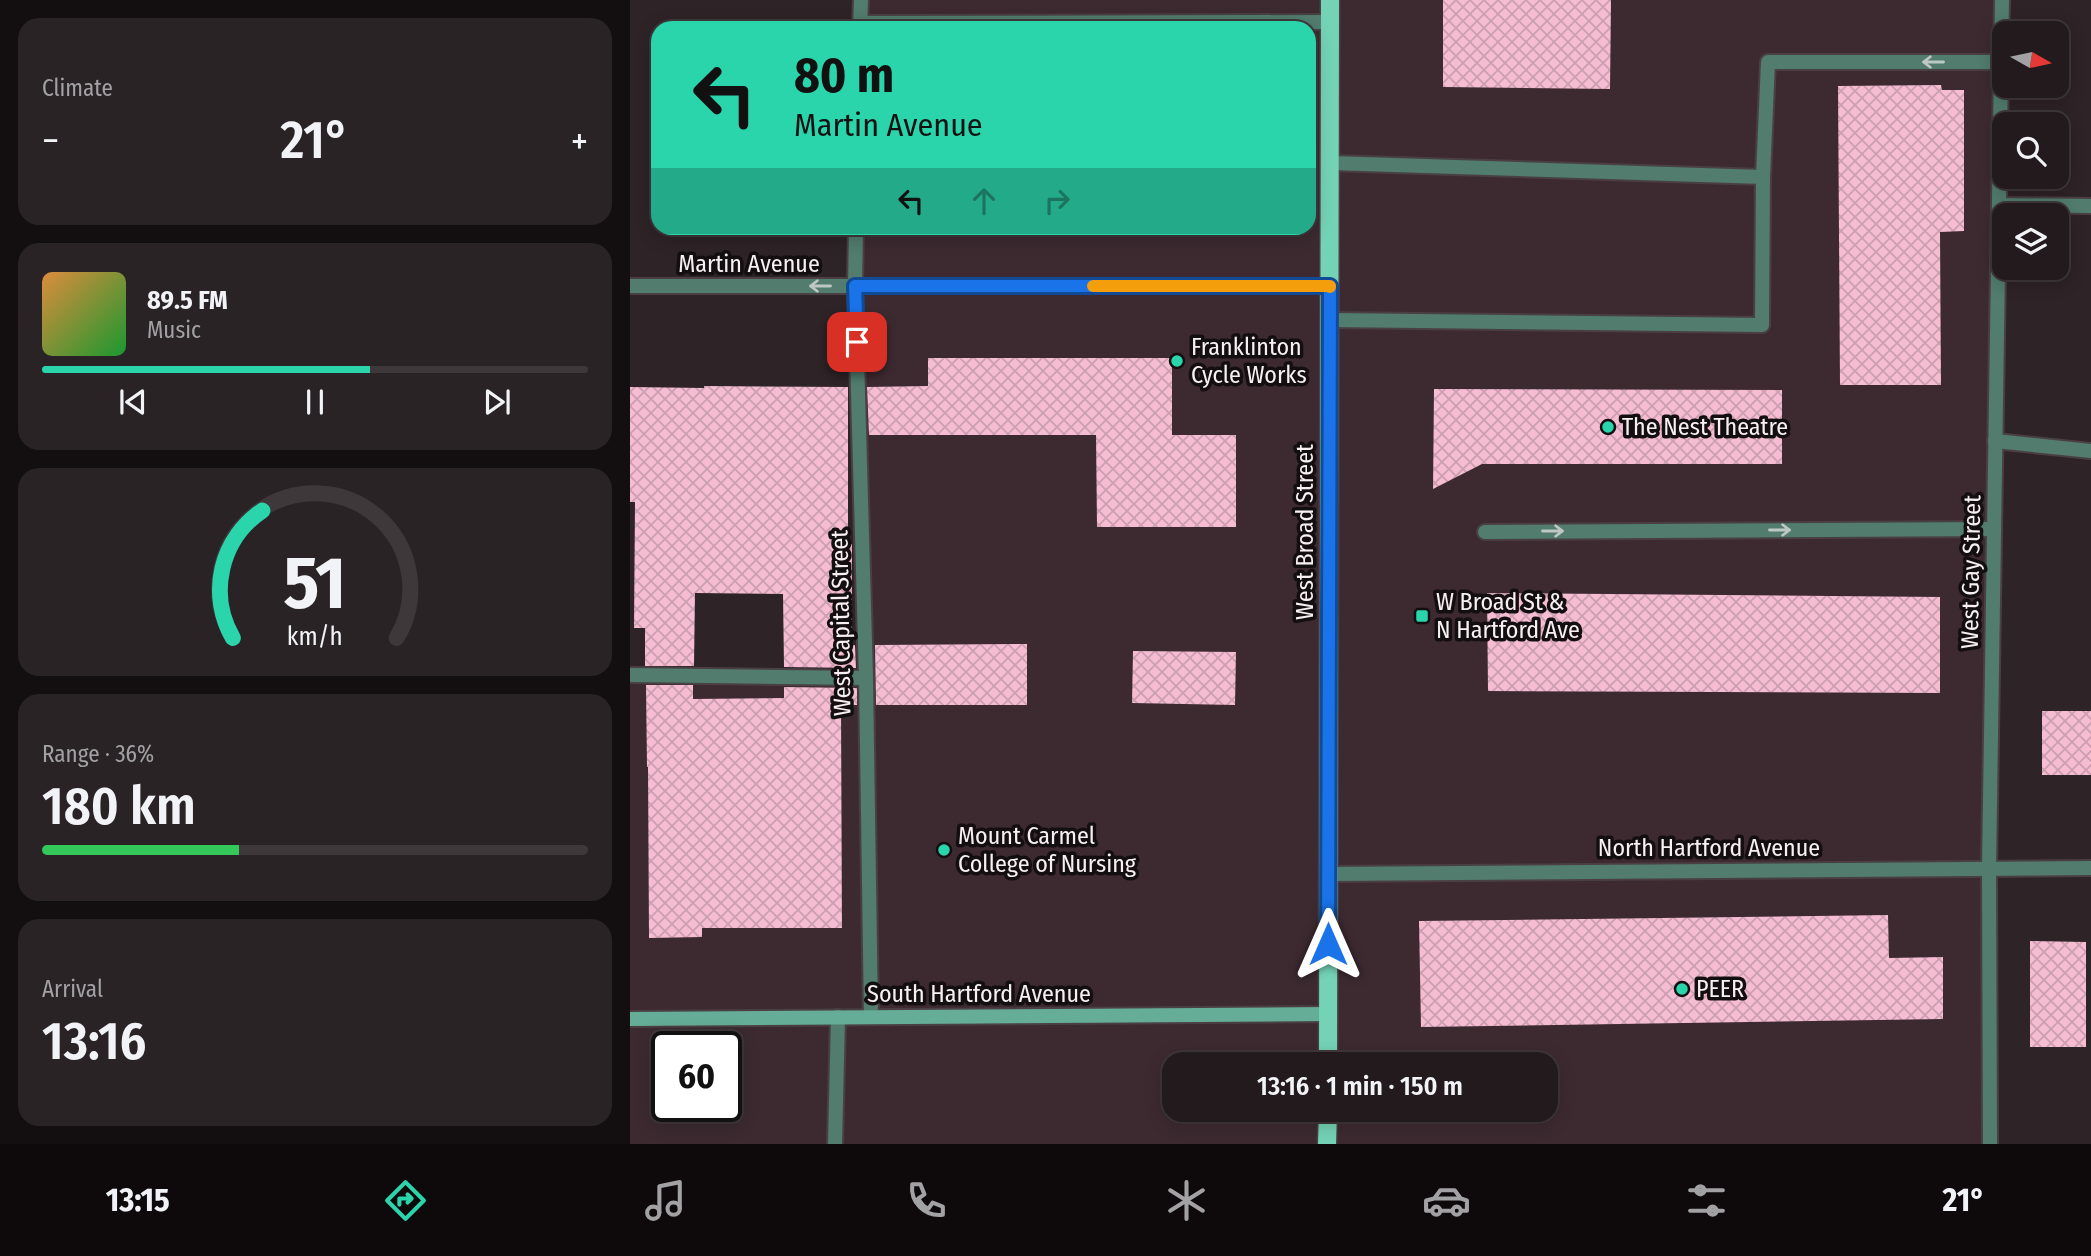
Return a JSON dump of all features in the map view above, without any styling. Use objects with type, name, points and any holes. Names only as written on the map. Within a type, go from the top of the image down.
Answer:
[{"type":"main road","name":"West Broad Street","points":[[1328,1052],[1330,0]]},
{"type":"main road","points":[[1327,1144],[1328,1122]]},
{"type":"street","points":[[860,21],[861,0]]},
{"type":"street","name":"West Gay Street","points":[[2002,0],[2002,21]]},
{"type":"street","points":[[1316,22],[1330,22]]},
{"type":"street","points":[[1330,320],[1762,325],[1763,177],[1768,62],[1992,62]]},
{"type":"street","name":"West Gay Street","points":[[1999,203],[2000,98]]},
{"type":"street","points":[[1331,163],[1763,177]]},
{"type":"street","points":[[2069,206],[2091,206]]},
{"type":"street","name":"West Capital Street","points":[[856,235],[871,1017]]},
{"type":"street","name":"West Gay Street","points":[[1990,1144],[1989,869],[1998,280]]},
{"type":"street","name":"Martin Avenue","points":[[630,286],[1330,286]]},
{"type":"street","points":[[1995,441],[2091,451]]},
{"type":"street","points":[[1485,531],[1994,530]]},
{"type":"street","points":[[630,676],[866,678]]},
{"type":"street","name":"North Hartford Avenue","points":[[1328,874],[2091,869]]},
{"type":"street","name":"South Hartford Avenue","points":[[630,1019],[1328,1014]]},
{"type":"street","points":[[835,1144],[838,1017]]},
{"type":"shaded area","points":[[861,0],[2002,0],[2002,21],[1992,21],[1992,98],[2001,98],[2001,112],[1992,112],[1992,189],[2000,189],[2000,203],[1992,203],[1992,280],[1999,280],[1990,1144],[630,1144],[630,675],[865,678],[856,235],[1316,235],[1316,21],[860,21]]},
{"type":"building","points":[[1443,0],[1611,0],[1610,89],[1443,87]]},
{"type":"building","points":[[1941,85],[1942,90],[1964,90],[1964,231],[1940,232],[1941,385],[1840,385],[1838,86]]},
{"type":"building","points":[[928,358],[1172,358],[1172,435],[1236,435],[1236,527],[1097,527],[1096,435],[869,435],[867,387],[928,386]]},
{"type":"building","points":[[630,387],[848,387],[848,544],[852,544],[852,645],[855,645],[856,668],[784,667],[783,594],[695,593],[694,666],[645,666],[645,628],[634,628],[635,502],[630,502]]},
{"type":"building","name":"The Nest Theatre","points":[[1434,389],[1782,390],[1782,464],[1482,464],[1433,489]]},
{"type":"building","points":[[1487,593],[1940,597],[1940,693],[1488,691]]},
{"type":"building","points":[[1027,644],[1027,705],[876,705],[875,645]]},
{"type":"building","points":[[1133,651],[1236,652],[1235,705],[1132,703]]},
{"type":"building","points":[[646,685],[693,685],[693,699],[784,698],[784,687],[857,688],[857,705],[841,705],[842,928],[702,928],[702,937],[649,938]]},
{"type":"building","points":[[2042,711],[2091,711],[2091,775],[2042,775]]},
{"type":"building","name":"PEER","points":[[1888,915],[1889,958],[1943,957],[1943,1019],[1421,1027],[1419,921]]},
{"type":"building","points":[[2030,941],[2086,942],[2086,1047],[2030,1047]]},
{"type":"slow traffic","points":[[1093,286],[1330,287]]},
{"type":"place","name":"Franklinton Cycle Works","points":[[1177,361]]},
{"type":"place","name":"The Nest Theatre","points":[[1608,427]]},
{"type":"place","name":"W Broad St & N Hartford Ave","points":[[1422,616]]},
{"type":"place","name":"Mount Carmel College of Nursing","points":[[944,850]]},
{"type":"place","name":"PEER","points":[[1682,989]]},
{"type":"route","points":[[857,342],[855,286],[1330,286],[1328,944]]}]
